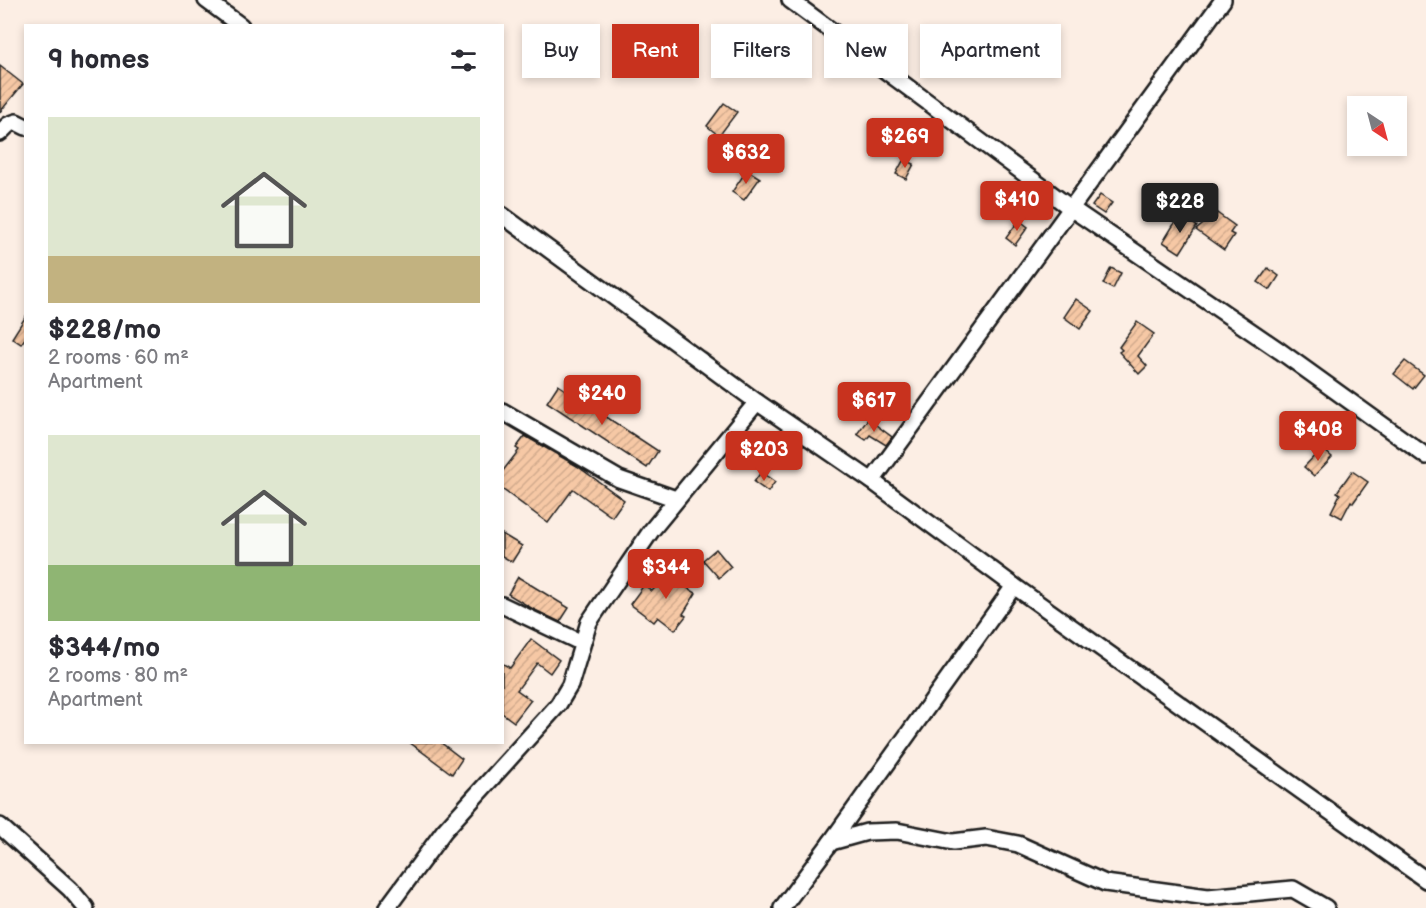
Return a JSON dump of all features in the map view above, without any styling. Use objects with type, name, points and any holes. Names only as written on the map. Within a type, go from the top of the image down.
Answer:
[{"type":"street","points":[[206,0],[238,24]]},
{"type":"street","points":[[790,0],[1072,209],[1280,351],[1426,456]]},
{"type":"street","points":[[872,481],[1223,0]]},
{"type":"street","points":[[0,132],[16,122],[24,126]]},
{"type":"street","points":[[504,216],[757,402],[872,481],[1014,586],[1426,880]]},
{"type":"street","points":[[387,908],[444,831],[558,705],[570,685],[589,622],[651,531],[757,402]]},
{"type":"street","points":[[504,412],[619,479],[676,499]]},
{"type":"street","points":[[782,908],[1014,586]]},
{"type":"street","points":[[504,606],[582,643]]},
{"type":"street","points":[[0,826],[70,889],[86,908]]},
{"type":"street","points":[[831,842],[867,832],[897,831],[953,842],[986,838],[1018,844],[1105,883],[1208,897],[1293,889],[1326,908]]},
{"type":"building","points":[[0,66],[23,84],[0,112]]},
{"type":"building","points":[[724,103],[737,112],[719,136],[707,126]]},
{"type":"building","points":[[904,159],[914,164],[906,179],[896,174]]},
{"type":"building","points":[[747,170],[760,178],[744,200],[732,192]]},
{"type":"building","points":[[1100,195],[1112,203],[1104,214],[1092,206]]},
{"type":"building","points":[[1217,213],[1235,226],[1230,233],[1234,235],[1224,250],[1196,230]]},
{"type":"building","points":[[1179,216],[1197,226],[1180,253],[1163,242]]},
{"type":"building","points":[[1019,220],[1028,227],[1015,245],[1006,238]]},
{"type":"building","points":[[1111,268],[1121,273],[1113,289],[1103,284]]},
{"type":"building","points":[[1268,268],[1279,276],[1270,290],[1258,282]]},
{"type":"building","points":[[1076,299],[1093,311],[1080,329],[1064,317]]},
{"type":"building","points":[[24,319],[24,340],[21,344],[12,338]]},
{"type":"building","points":[[1137,322],[1154,334],[1138,356],[1147,366],[1139,374],[1119,352],[1122,350],[1119,347]]},
{"type":"building","points":[[1405,361],[1424,375],[1413,389],[1394,374]]},
{"type":"building","points":[[558,385],[658,451],[647,468],[547,402]]},
{"type":"building","points":[[868,419],[892,437],[886,445],[870,435],[866,440],[857,434]]},
{"type":"building","points":[[525,436],[577,466],[624,500],[612,517],[573,489],[548,523],[504,490],[504,469],[519,450],[516,448]]},
{"type":"building","points":[[1322,448],[1332,457],[1314,476],[1304,467]]},
{"type":"building","points":[[1352,471],[1368,482],[1353,503],[1351,501],[1342,518],[1331,512],[1340,494],[1337,492]]},
{"type":"building","points":[[761,472],[775,482],[768,492],[754,482]]},
{"type":"building","points":[[504,535],[522,546],[512,562],[504,557]]},
{"type":"building","points":[[716,549],[731,567],[719,578],[703,560]]},
{"type":"building","points":[[674,568],[688,581],[684,586],[696,593],[683,614],[686,616],[675,630],[658,617],[654,622],[630,604],[644,585],[652,591]]},
{"type":"building","points":[[518,577],[569,608],[560,622],[508,594]]},
{"type":"building","points":[[531,639],[559,660],[550,673],[537,663],[517,690],[531,700],[514,722],[504,714],[504,664],[510,668]]},
{"type":"building","points":[[412,744],[443,744],[462,759],[452,774]]}]
